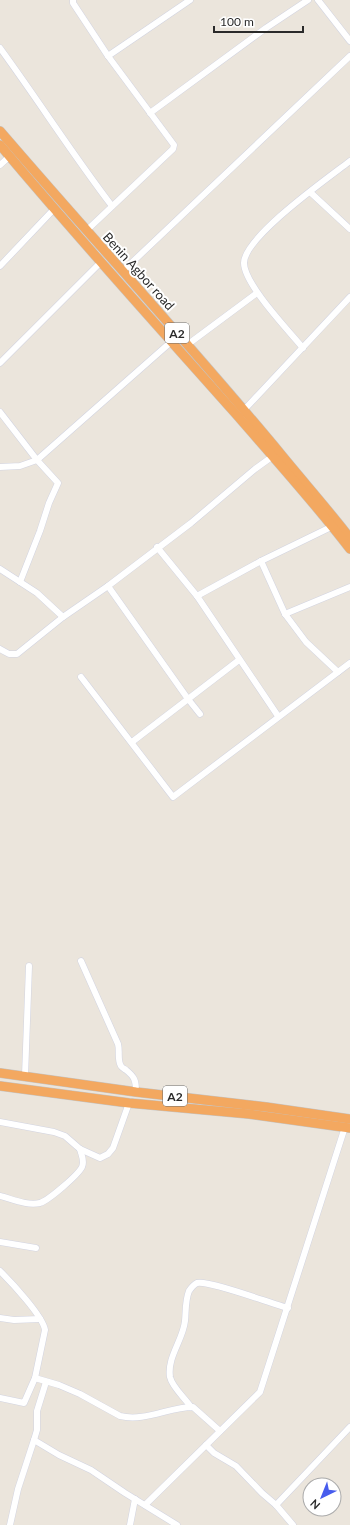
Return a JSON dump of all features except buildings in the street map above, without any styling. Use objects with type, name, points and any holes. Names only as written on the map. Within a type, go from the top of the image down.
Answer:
[{"type":"highway","name":"Benin Agbor road","points":[[0,131],[244,410],[327,508],[350,538]]},
{"type":"highway","name":"Benin Agbor road","points":[[0,145],[100,262],[273,456],[333,526],[350,549]]},
{"type":"highway","name":"A2","points":[[0,1073],[350,1119]]},
{"type":"highway","name":"A2","points":[[0,1086],[129,1103],[243,1113],[347,1128]]},
{"type":"street","points":[[73,0],[73,3],[108,56],[174,144],[174,147],[86,231]]},
{"type":"street","points":[[108,56],[190,0]]},
{"type":"street","points":[[150,113],[266,28],[308,0]]},
{"type":"street","points":[[318,0],[350,41]]},
{"type":"street","points":[[0,48],[38,99],[80,164],[112,206]]},
{"type":"street","points":[[123,271],[350,56]]},
{"type":"street","points":[[0,165],[10,156]]},
{"type":"street","points":[[303,348],[257,293],[247,274],[244,264],[246,254],[268,226],[350,161]]},
{"type":"street","points":[[310,192],[350,229]]},
{"type":"street","points":[[0,266],[55,208]]},
{"type":"street","points":[[0,363],[100,262]]},
{"type":"street","points":[[187,345],[257,293]]},
{"type":"street","points":[[244,410],[350,297]]},
{"type":"street","points":[[0,468],[20,466],[37,460],[172,341]]},
{"type":"street","points":[[0,412],[37,460],[58,483],[49,503],[40,531],[20,582]]},
{"type":"street","points":[[0,649],[9,654],[17,654],[63,617],[108,586],[190,523],[273,456]]},
{"type":"street","points":[[197,596],[333,526]]},
{"type":"street","points":[[158,547],[197,596],[278,716]]},
{"type":"street","points":[[261,562],[285,614],[306,642],[338,672]]},
{"type":"street","points":[[0,568],[37,593],[63,617]]},
{"type":"street","points":[[108,586],[200,714]]},
{"type":"street","points":[[285,614],[350,587]]},
{"type":"street","points":[[132,742],[239,660]]},
{"type":"street","points":[[81,678],[132,742],[173,797],[278,716],[350,663]]},
{"type":"street","points":[[81,960],[118,1044],[121,1066],[132,1074],[136,1080],[136,1092]]},
{"type":"street","points":[[25,1076],[29,966]]},
{"type":"street","points":[[0,1122],[54,1132],[65,1136],[80,1148],[100,1158],[108,1154],[113,1148],[129,1103]]},
{"type":"street","points":[[145,1505],[260,1392],[347,1128]]},
{"type":"street","points":[[0,1196],[30,1204],[40,1203],[50,1198],[82,1167],[83,1161],[80,1148]]},
{"type":"street","points":[[0,1242],[36,1248]]},
{"type":"street","points":[[0,1271],[20,1292],[45,1325],[34,1378],[24,1403],[22,1404],[0,1398]]},
{"type":"street","points":[[191,1407],[172,1382],[170,1376],[173,1357],[185,1323],[188,1293],[191,1287],[199,1283],[213,1284],[288,1308]]},
{"type":"street","points":[[0,1318],[14,1320],[40,1319]]},
{"type":"street","points":[[34,1378],[58,1385],[80,1394],[120,1416],[127,1418],[165,1412],[182,1407],[193,1407],[200,1411],[220,1431]]},
{"type":"street","points":[[10,1525],[18,1489],[37,1430],[37,1412],[46,1382]]},
{"type":"street","points":[[276,1505],[350,1427]]},
{"type":"street","points":[[34,1440],[59,1455],[91,1470],[135,1500],[177,1525]]},
{"type":"street","points":[[206,1445],[214,1453],[236,1466],[276,1505],[292,1525]]},
{"type":"street","points":[[130,1525],[135,1500]]}]
